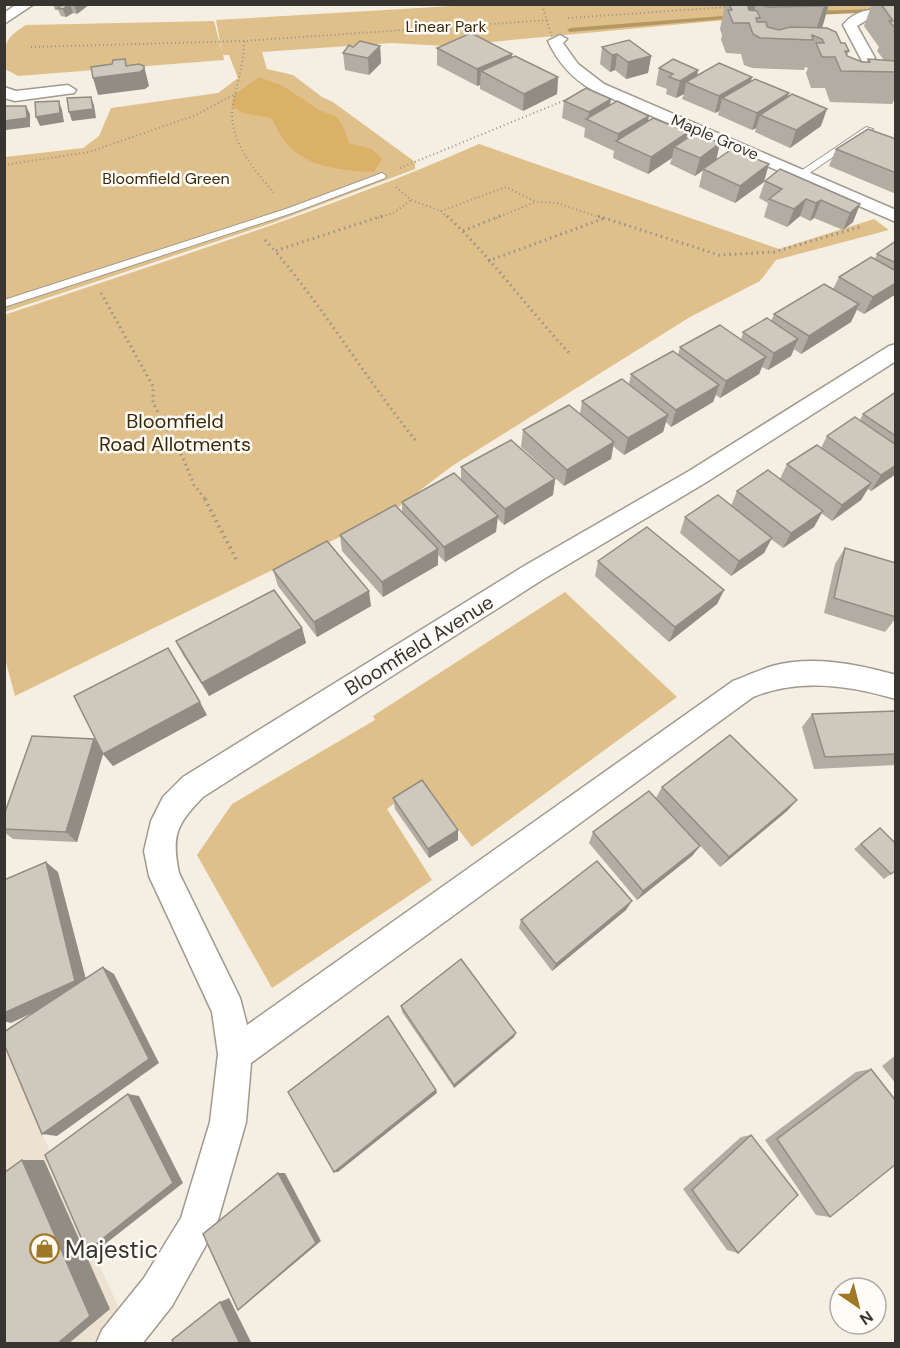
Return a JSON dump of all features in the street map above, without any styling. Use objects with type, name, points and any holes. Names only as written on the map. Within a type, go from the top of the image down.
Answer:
[{"type":"street","points":[[4,20],[27,4]]},
{"type":"street","points":[[867,58],[850,26],[855,19],[865,15],[896,12]]},
{"type":"street","name":"Maple Grove","points":[[556,38],[560,53],[584,79],[598,87],[891,215]]},
{"type":"street","points":[[4,92],[15,96],[68,90]]},
{"type":"street","name":"Bloomfield Avenue","points":[[116,1344],[158,1292],[197,1227],[228,1122],[235,1054],[228,1010],[164,876],[159,851],[166,821],[173,807],[193,787],[533,573],[697,477],[896,351]]},
{"type":"street","points":[[235,1054],[743,689],[773,678],[804,673],[864,679],[896,687]]},
{"type":"lane","points":[[801,175],[868,129]]},
{"type":"lane","points":[[4,304],[289,211],[382,176]]},
{"type":"path","points":[[542,5],[556,38]]},
{"type":"path","points":[[564,19],[730,7]]},
{"type":"path","points":[[31,47],[244,41],[552,20]]},
{"type":"path","points":[[244,41],[245,58],[241,81],[232,107],[233,127],[251,166],[289,211]]},
{"type":"path","points":[[382,176],[598,87]]},
{"type":"path","points":[[4,165],[88,152],[196,115],[237,93]]},
{"type":"path","points":[[441,211],[506,187],[536,202],[557,203],[719,255],[774,252],[891,215]]},
{"type":"path","points":[[275,251],[395,212],[411,200],[441,211],[464,231],[531,312],[570,354]]},
{"type":"path","points":[[464,231],[536,202]]},
{"type":"path","points":[[488,261],[605,218]]},
{"type":"path","points":[[260,235],[300,280],[364,374],[416,441]]},
{"type":"path","points":[[98,287],[153,386],[153,403],[183,458],[194,486],[206,499],[236,559]]},
{"type":"shaded area","points":[[259,77],[283,86],[319,110],[337,117],[349,143],[372,149],[382,159],[374,172],[326,167],[304,158],[286,143],[271,118],[243,113],[232,106],[234,95]]},
{"type":"shaded area","name":"Majestic","points":[[7,1053],[134,1343],[5,1344],[4,1054]]},
{"type":"green space","name":"Bloomfield Green","points":[[469,5],[895,5],[895,9],[791,14],[447,46],[391,43],[262,52],[267,69],[293,75],[322,97],[333,102],[415,162],[415,169],[275,222],[5,312],[5,157],[83,148],[99,136],[111,108],[218,93],[238,78],[229,55],[223,55],[224,60],[18,76],[5,69],[4,54],[7,42],[19,29],[26,25],[214,21],[222,52],[216,20]]},
{"type":"green space","name":"Bloomfield Road Allotments","points":[[479,144],[779,249],[874,219],[889,230],[776,260],[760,281],[690,317],[452,466],[393,511],[15,696],[4,655],[4,315],[303,214]]},
{"type":"green space","points":[[565,592],[677,697],[472,847],[422,782],[387,809],[432,880],[272,988],[197,855],[232,804],[375,720],[373,716]]},
{"type":"building","points":[[57,4],[70,4],[63,9],[58,8],[62,5]]},
{"type":"building","points":[[729,4],[755,4],[748,7],[749,10],[757,11],[760,18],[756,18],[757,22],[766,22],[767,27],[779,30],[790,27],[827,28],[836,32],[841,43],[845,43],[849,51],[845,51],[847,56],[862,62],[870,62],[868,59],[896,61],[896,72],[841,71],[835,57],[822,57],[816,43],[824,43],[822,39],[812,35],[813,40],[760,38],[753,34],[749,23],[733,23],[728,10],[732,10]]},
{"type":"building","points":[[758,4],[828,4],[768,7]]},
{"type":"building","points":[[881,4],[896,4],[896,29],[889,21],[893,21]]},
{"type":"building","points":[[471,33],[512,54],[477,69],[437,48]]},
{"type":"building","points":[[629,40],[651,56],[628,62],[617,54],[612,55],[602,47]]},
{"type":"building","points":[[360,41],[380,46],[368,58],[343,53],[349,45],[353,47]]},
{"type":"building","points":[[515,56],[558,77],[524,94],[481,71]]},
{"type":"building","points":[[125,59],[126,66],[139,64],[144,66],[144,69],[140,72],[93,78],[91,67],[112,64],[113,60]]},
{"type":"building","points":[[673,59],[698,70],[680,81],[669,77],[673,74],[659,68]]},
{"type":"building","points":[[719,63],[752,77],[719,96],[686,82]]},
{"type":"building","points":[[755,79],[789,93],[757,113],[722,98]]},
{"type":"building","points":[[586,88],[611,99],[589,112],[564,101]]},
{"type":"building","points":[[792,94],[827,109],[796,130],[760,115]]},
{"type":"building","points":[[91,97],[93,109],[69,112],[67,98]]},
{"type":"building","points":[[59,101],[60,113],[36,117],[35,102]]},
{"type":"building","points":[[617,101],[649,116],[618,134],[586,119]]},
{"type":"building","points":[[4,106],[26,106],[27,118],[4,121]]},
{"type":"building","points":[[653,118],[688,132],[651,157],[616,141]]},
{"type":"building","points":[[868,129],[896,139],[896,173],[836,149]]},
{"type":"building","points":[[695,133],[720,143],[700,158],[674,147]]},
{"type":"building","points":[[732,149],[769,164],[740,186],[703,169]]},
{"type":"building","points":[[780,169],[860,204],[850,213],[821,200],[816,203],[806,199],[794,209],[769,199],[782,189],[765,181]]},
{"type":"building","points":[[896,241],[896,263],[877,254]]},
{"type":"building","points":[[871,257],[896,271],[896,283],[873,297],[839,277]]},
{"type":"building","points":[[824,284],[859,304],[809,336],[774,314]]},
{"type":"building","points":[[767,318],[798,339],[774,353],[743,332]]},
{"type":"building","points":[[720,325],[766,357],[726,381],[680,347]]},
{"type":"building","points":[[673,351],[719,385],[676,410],[631,374]]},
{"type":"building","points":[[622,379],[668,415],[628,438],[582,401]]},
{"type":"building","points":[[896,392],[896,436],[863,414]]},
{"type":"building","points":[[569,405],[614,442],[567,470],[523,430]]},
{"type":"building","points":[[855,417],[896,445],[896,465],[881,475],[827,436]]},
{"type":"building","points":[[511,440],[555,479],[505,509],[461,467]]},
{"type":"building","points":[[817,445],[871,483],[842,505],[787,464]]},
{"type":"building","points":[[768,470],[823,511],[791,533],[737,491]]},
{"type":"building","points":[[454,473],[498,516],[444,547],[402,502]]},
{"type":"building","points":[[718,495],[772,538],[739,561],[685,517]]},
{"type":"building","points":[[395,505],[438,549],[382,582],[340,535]]},
{"type":"building","points":[[647,527],[724,590],[675,627],[598,561]]},
{"type":"building","points":[[327,541],[369,591],[314,622],[273,570]]},
{"type":"building","points":[[845,548],[896,563],[896,617],[834,598]]},
{"type":"building","points":[[274,590],[302,628],[202,683],[176,641]]},
{"type":"building","points":[[168,648],[200,702],[103,754],[74,696]]},
{"type":"building","points":[[896,711],[896,754],[825,757],[812,714]]},
{"type":"building","points":[[730,735],[797,800],[729,857],[662,787]]},
{"type":"building","points":[[32,736],[94,739],[66,832],[4,829],[4,815]]},
{"type":"building","points":[[422,780],[458,830],[428,849],[393,798]]},
{"type":"building","points":[[649,791],[700,846],[643,891],[593,832]]},
{"type":"building","points":[[880,828],[896,844],[896,870],[891,874],[861,844]]},
{"type":"building","points":[[597,861],[632,901],[556,964],[521,920]]},
{"type":"building","points":[[46,862],[75,981],[4,1013],[4,880]]},
{"type":"building","points":[[461,959],[516,1033],[454,1085],[401,1006]]},
{"type":"building","points":[[103,967],[149,1059],[42,1134],[4,1044],[4,1032]]},
{"type":"building","points":[[388,1016],[436,1090],[334,1172],[288,1092]]},
{"type":"building","points":[[871,1069],[896,1101],[896,1164],[830,1217],[777,1139]]},
{"type":"building","points":[[128,1094],[173,1183],[87,1251],[45,1155]]},
{"type":"building","points":[[751,1135],[798,1195],[738,1253],[692,1190]]},
{"type":"building","name":"Majestic","points":[[22,1160],[90,1316],[57,1344],[4,1344],[4,1173]]},
{"type":"building","points":[[278,1173],[316,1243],[238,1310],[203,1234]]},
{"type":"building","points":[[220,1302],[240,1344],[174,1344],[172,1340]]},
{"type":"waterway","points":[[813,13],[878,11]]},
{"type":"waterway","points":[[570,30],[735,17]]},
{"type":"place","name":"Majestic","points":[[44,1249]]},
{"type":"park label","name":"Linear Park","points":[[446,26]]}]
